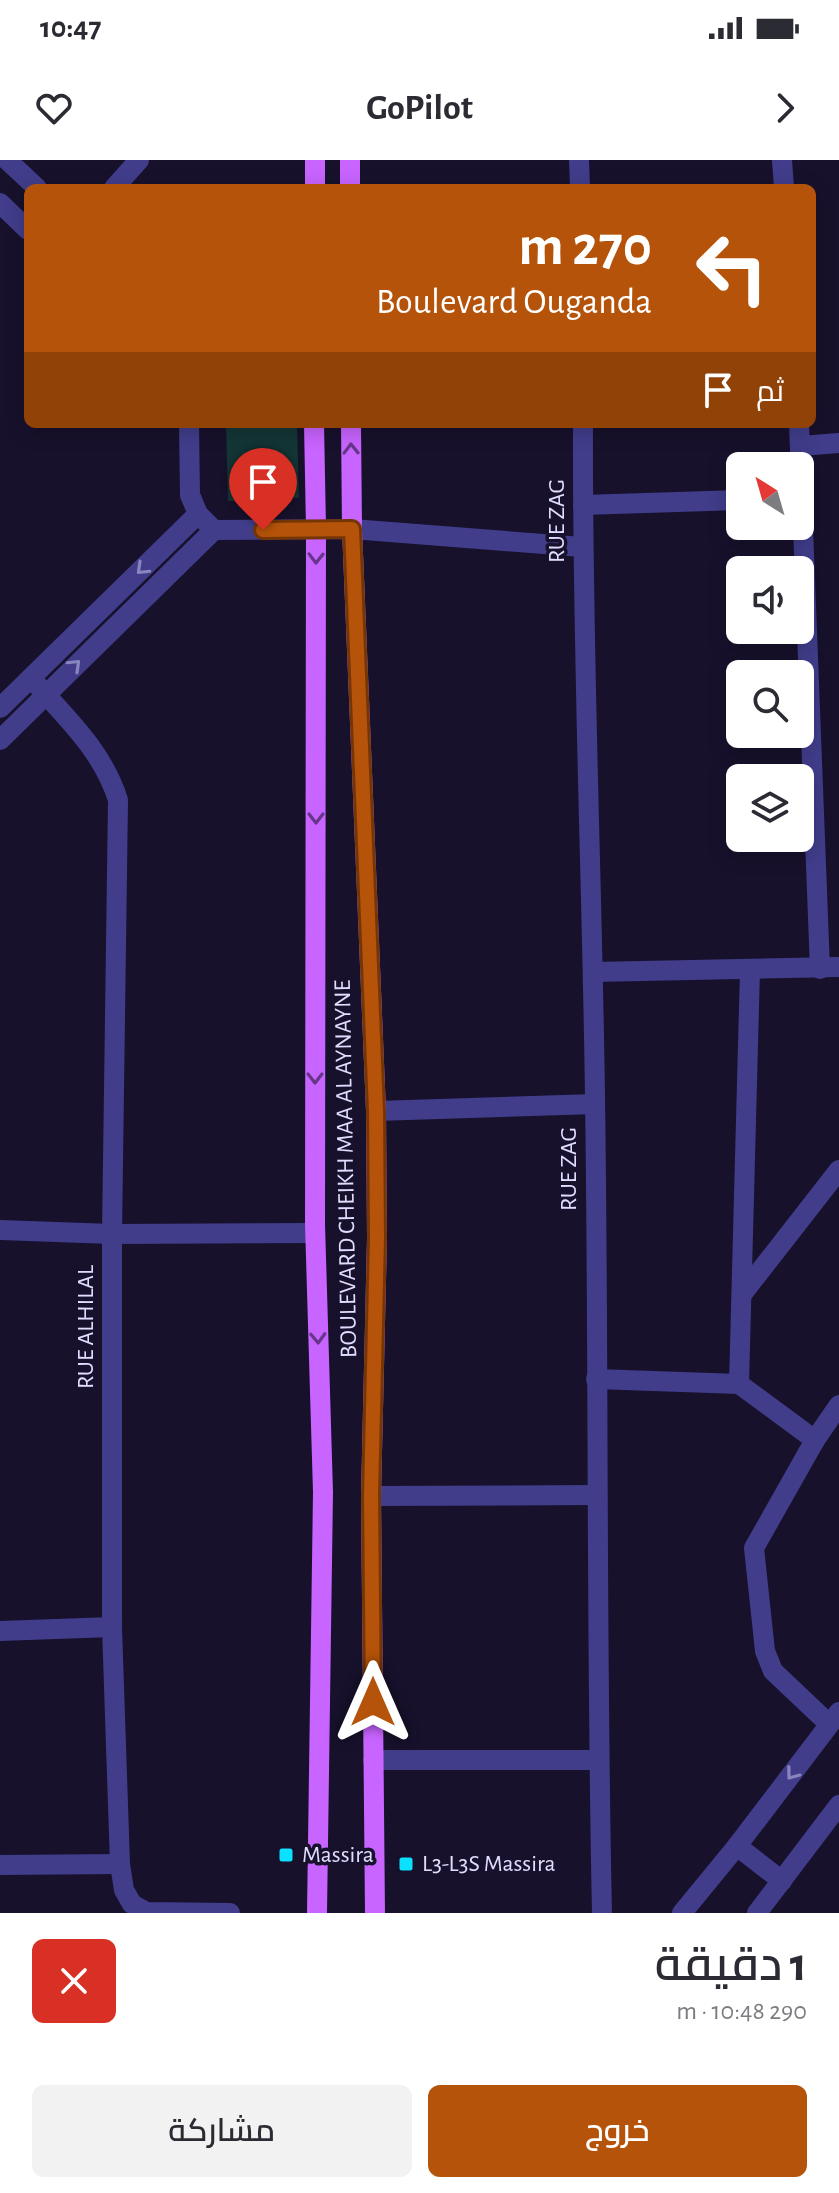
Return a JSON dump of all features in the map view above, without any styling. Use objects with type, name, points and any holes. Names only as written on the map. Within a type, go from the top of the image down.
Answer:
[{"type":"main road","points":[[315,160],[315,184]]},
{"type":"main road","points":[[350,160],[350,184]]},
{"type":"main road","name":"BOULEVARD CHEIKH MAA AL AYNAYNE","points":[[314,428],[315,1233],[323,1492],[317,1913]]},
{"type":"main road","name":"BOULEVARD CHEIKH MAA AL AYNAYNE","points":[[351,428],[352,529],[376,1111],[377,1238],[371,1496],[375,1913]]},
{"type":"street","points":[[7,160],[33,184]]},
{"type":"street","points":[[118,184],[139,160]]},
{"type":"street","points":[[579,160],[580,184]]},
{"type":"street","points":[[782,160],[784,184]]},
{"type":"street","points":[[0,203],[24,226]]},
{"type":"street","points":[[189,428],[190,495],[198,514],[214,530],[352,529],[582,547]]},
{"type":"street","name":"RUE ZAG","points":[[583,428],[582,547],[595,1104],[598,1760],[602,1913]]},
{"type":"street","points":[[799,428],[801,452]]},
{"type":"street","points":[[801,446],[839,443]]},
{"type":"street","points":[[583,505],[726,500]]},
{"type":"street","points":[[0,708],[198,514]]},
{"type":"street","points":[[0,740],[214,530]]},
{"type":"street","points":[[593,972],[830,968],[805,540]]},
{"type":"street","name":"RUE ALHILAL","points":[[31,678],[90,745],[110,774],[118,800],[112,1234],[112,1627],[120,1864],[124,1890],[132,1904],[146,1912],[230,1913]]},
{"type":"street","points":[[739,1384],[750,970]]},
{"type":"street","points":[[376,1111],[595,1104]]},
{"type":"street","points":[[743,1293],[839,1170]]},
{"type":"street","points":[[0,1230],[112,1234],[315,1233]]},
{"type":"street","points":[[596,1379],[739,1384],[815,1440]]},
{"type":"street","points":[[682,1913],[834,1718],[773,1671],[765,1651],[754,1548],[815,1440],[839,1405]]},
{"type":"street","points":[[371,1496],[596,1495]]},
{"type":"street","points":[[0,1631],[112,1627]]},
{"type":"street","points":[[373,1760],[598,1760]]},
{"type":"street","points":[[757,1913],[839,1805]]},
{"type":"street","points":[[737,1846],[782,1881]]},
{"type":"street","points":[[0,1865],[120,1864]]},
{"type":"green space","points":[[226,428],[297,428],[299,498],[228,501]]},
{"type":"place","name":"Massira","points":[[286,1855]]},
{"type":"place","name":"L3-L3S Massira","points":[[406,1864]]},
{"type":"route","points":[[263,530],[352,529],[376,1111],[377,1238],[371,1496],[373,1702]]}]
